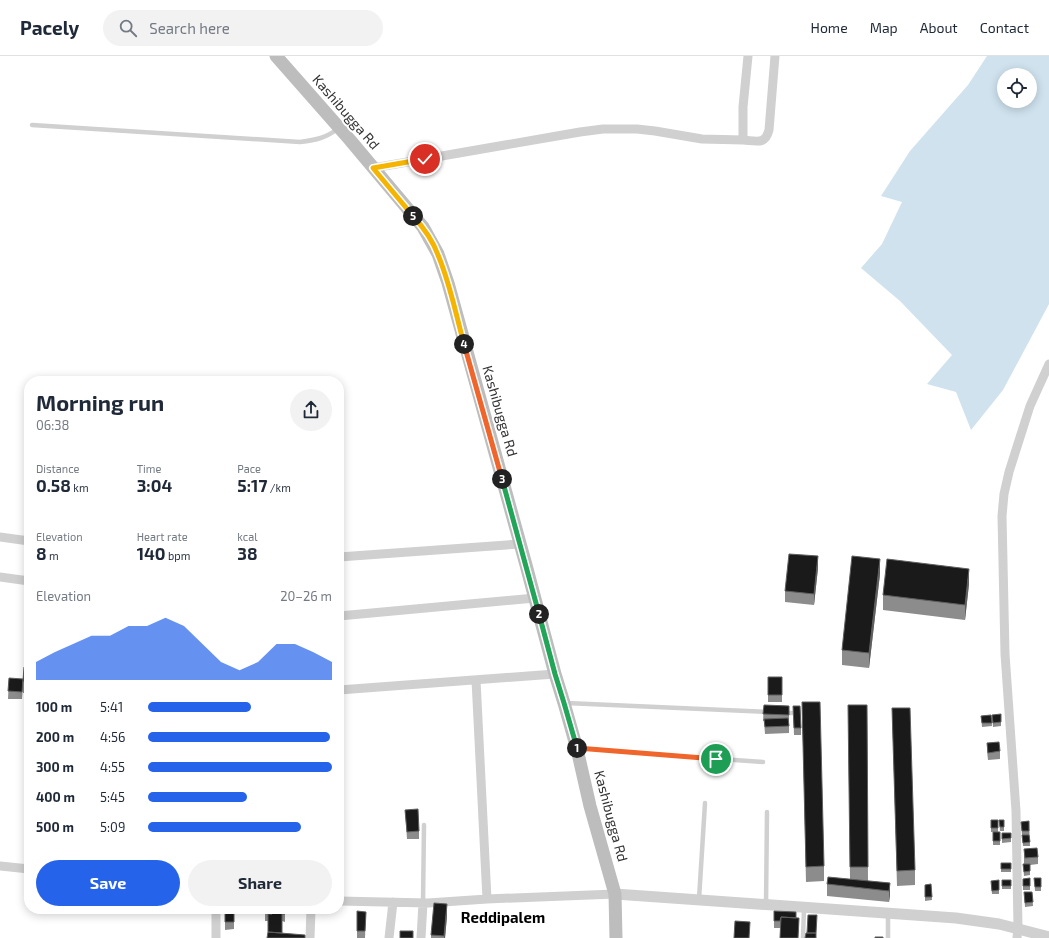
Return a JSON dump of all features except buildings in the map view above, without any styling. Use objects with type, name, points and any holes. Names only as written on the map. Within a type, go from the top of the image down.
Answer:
[{"type":"main road","name":"Kashibugga Rd","points":[[276,56],[423,227],[438,254],[450,291],[577,749],[590,806],[615,894],[616,938]]},
{"type":"street","points":[[743,140],[743,107],[748,56]]},
{"type":"street","points":[[373,168],[580,132],[604,130],[637,129],[702,138],[764,140],[769,130],[775,56]]},
{"type":"street","points":[[1017,933],[1016,811],[1005,654],[1002,516],[1004,494],[1009,472],[1030,406],[1049,364]]},
{"type":"street","points":[[0,537],[24,540]]},
{"type":"street","points":[[344,557],[520,544]]},
{"type":"street","points":[[0,577],[24,580]]},
{"type":"street","points":[[344,616],[535,598]]},
{"type":"street","points":[[344,690],[555,674]]},
{"type":"street","points":[[476,680],[487,898]]},
{"type":"street","points":[[0,866],[24,868]]},
{"type":"street","points":[[344,901],[423,903],[487,898],[615,894],[956,918],[999,924],[1017,933],[1042,936]]},
{"type":"street","points":[[388,938],[393,902]]},
{"type":"street","points":[[421,938],[423,903]]},
{"type":"street","points":[[216,914],[216,938]]},
{"type":"street","points":[[310,938],[311,914]]},
{"type":"lane","points":[[32,125],[300,142],[317,140],[331,134],[339,128]]},
{"type":"lane","points":[[564,703],[792,713]]},
{"type":"lane","points":[[577,749],[763,762]]},
{"type":"lane","points":[[699,900],[705,803]]},
{"type":"lane","points":[[766,905],[767,812]]},
{"type":"lane","points":[[423,903],[424,825]]},
{"type":"lane","points":[[803,938],[804,907]]},
{"type":"lane","points":[[888,913],[888,938]]},
{"type":"water","points":[[987,56],[1049,56],[1049,304],[1003,390],[971,430],[956,392],[927,384],[952,355],[900,301],[861,268],[882,244],[902,202],[881,196],[910,151],[968,85]]},
{"type":"district","name":"Reddipalem","points":[[503,918]]},
{"type":"route","points":[[425,159],[373,168],[423,227],[438,254],[448,283],[577,749],[716,759]]}]
